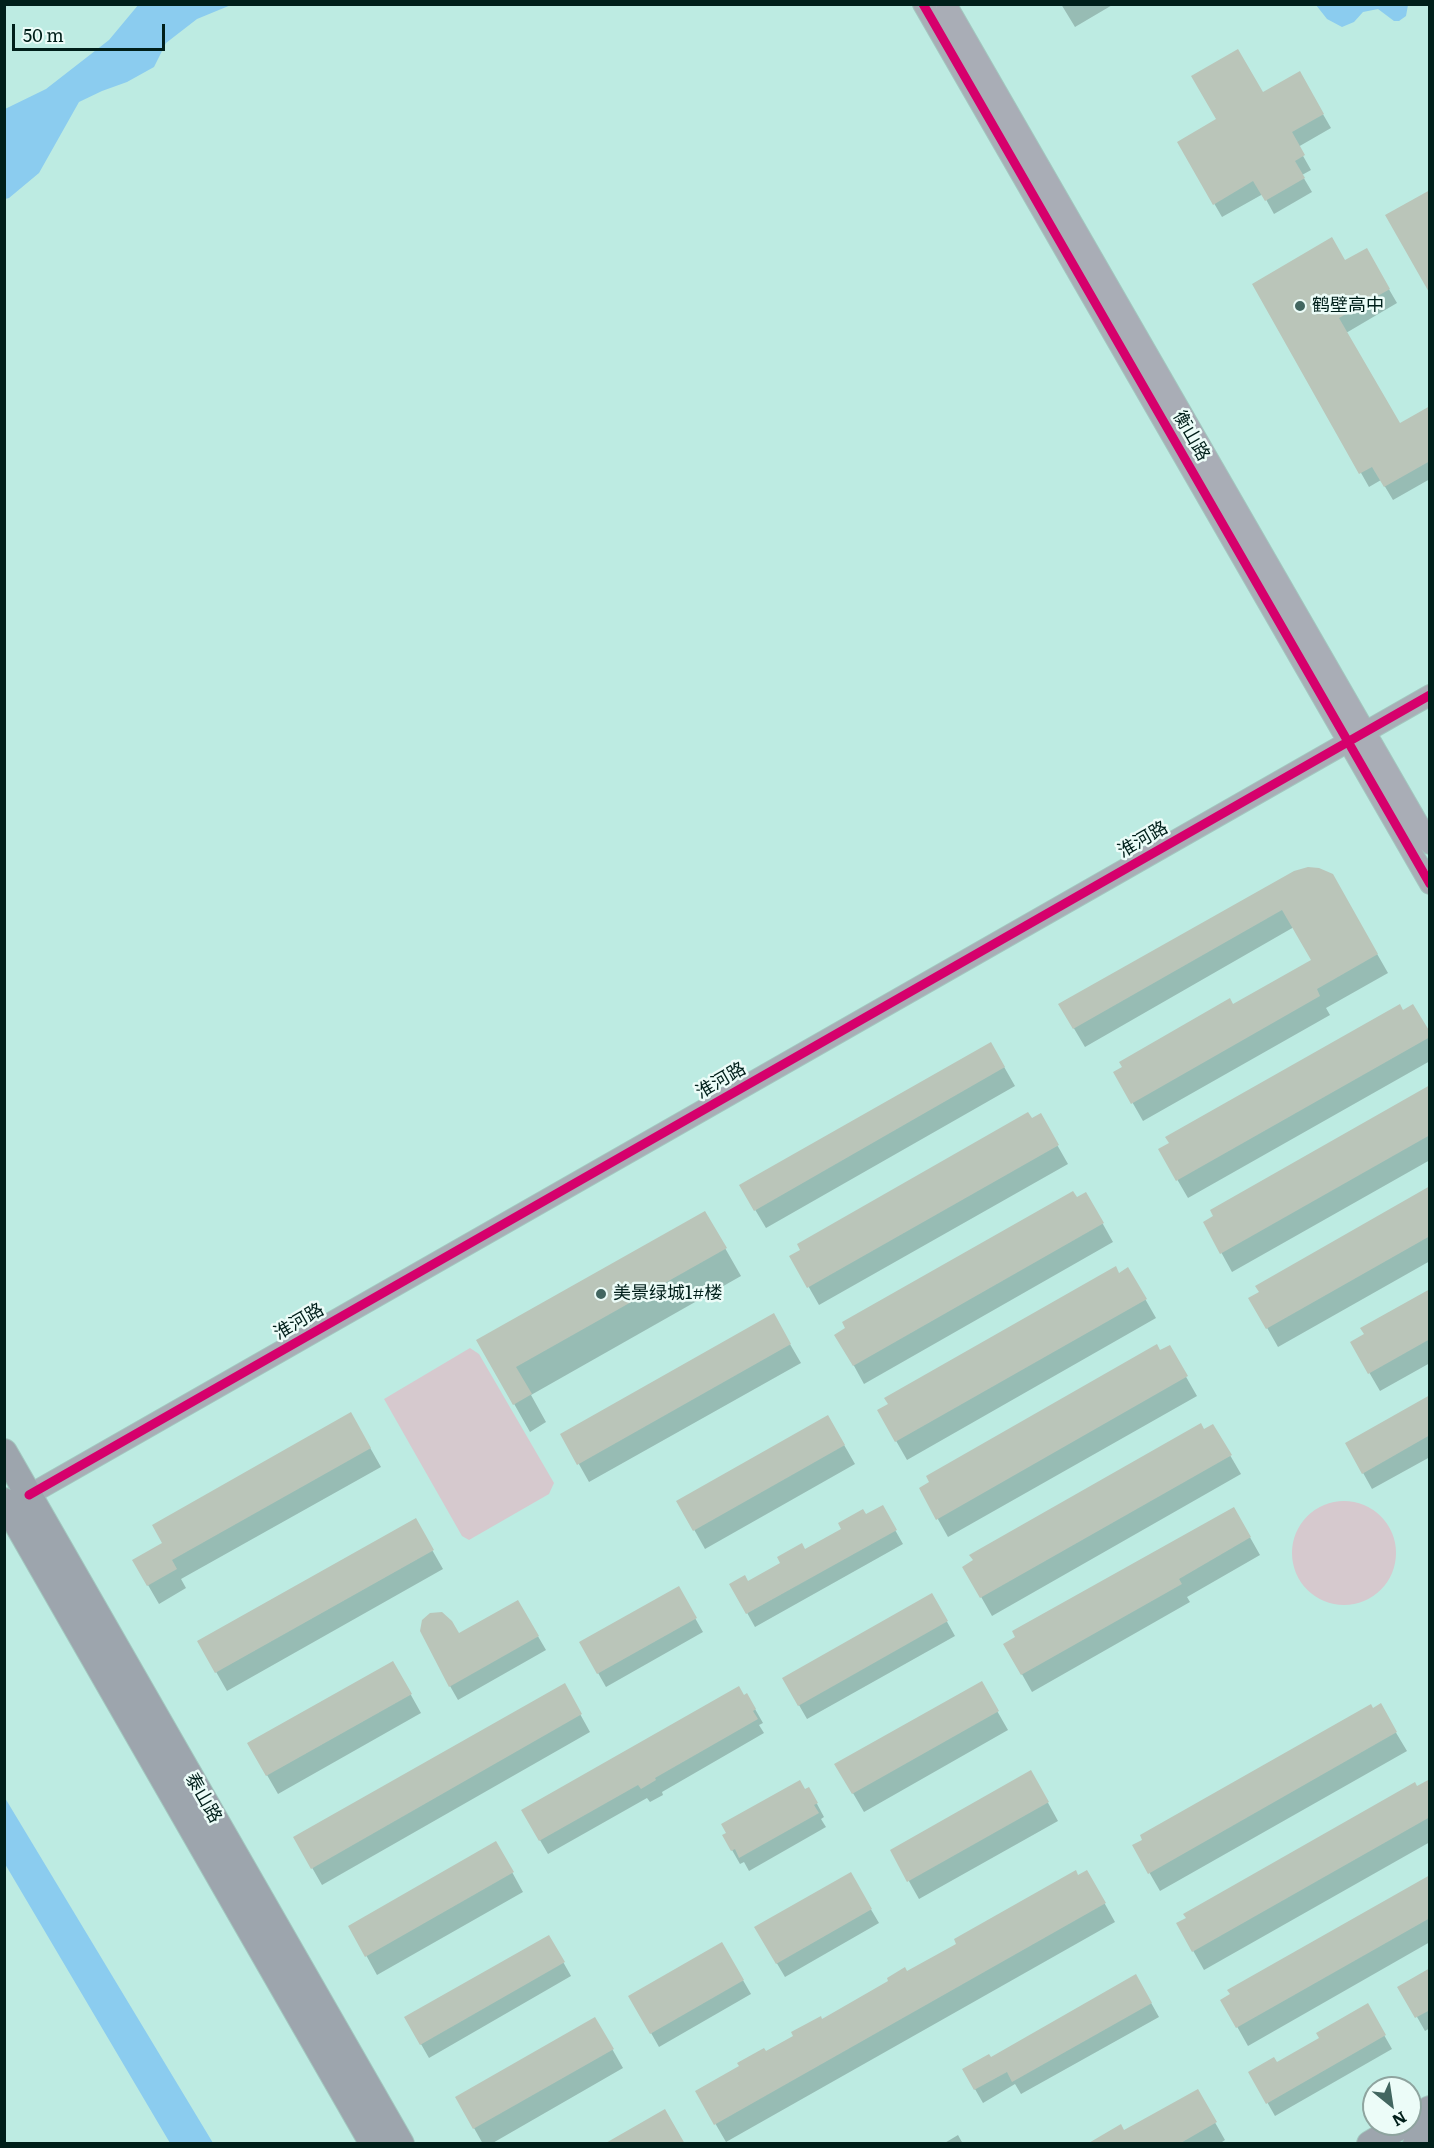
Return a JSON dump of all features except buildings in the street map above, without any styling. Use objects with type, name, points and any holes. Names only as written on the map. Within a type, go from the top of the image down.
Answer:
[{"type":"main road","name":"泰山路","points":[[4,1452],[401,2144]]},
{"type":"main road","name":"泰山路","points":[[4,1501],[373,2144]]},
{"type":"main road","points":[[1370,2144],[1384,2136]]},
{"type":"main road","points":[[1416,2144],[1430,2136]]},
{"type":"street","name":"衡山路","points":[[923,4],[1430,884]]},
{"type":"street","name":"衡山路","points":[[946,4],[1430,844]]},
{"type":"street","name":"淮河路","points":[[29,1495],[1430,695]]},
{"type":"shaded area","points":[[470,1348],[479,1354],[554,1483],[549,1494],[469,1540],[462,1536],[384,1399]]},
{"type":"shaded area","points":[[1344,1501],[1364,1505],[1381,1516],[1392,1533],[1396,1553],[1392,1573],[1381,1590],[1364,1601],[1344,1605],[1324,1601],[1307,1590],[1296,1573],[1292,1553],[1296,1533],[1307,1516],[1324,1505]]},
{"type":"water","points":[[139,4],[231,5],[197,19],[166,43],[154,67],[127,82],[79,102],[39,173],[5,199],[5,109],[46,89],[109,40]]},
{"type":"water","points":[[1408,4],[1406,16],[1399,21],[1394,21],[1378,9],[1363,12],[1354,22],[1342,27],[1327,19],[1316,5]]},
{"type":"water","points":[[4,1797],[213,2143],[170,2143],[5,1864]]},
{"type":"cycle path","points":[[923,4],[1430,884]]},
{"type":"cycle path","points":[[29,1495],[1430,695]]},
{"type":"place","name":"鹤壁高中","points":[[1300,306]]},
{"type":"place","name":"美景绿城1#楼","points":[[601,1294]]}]
